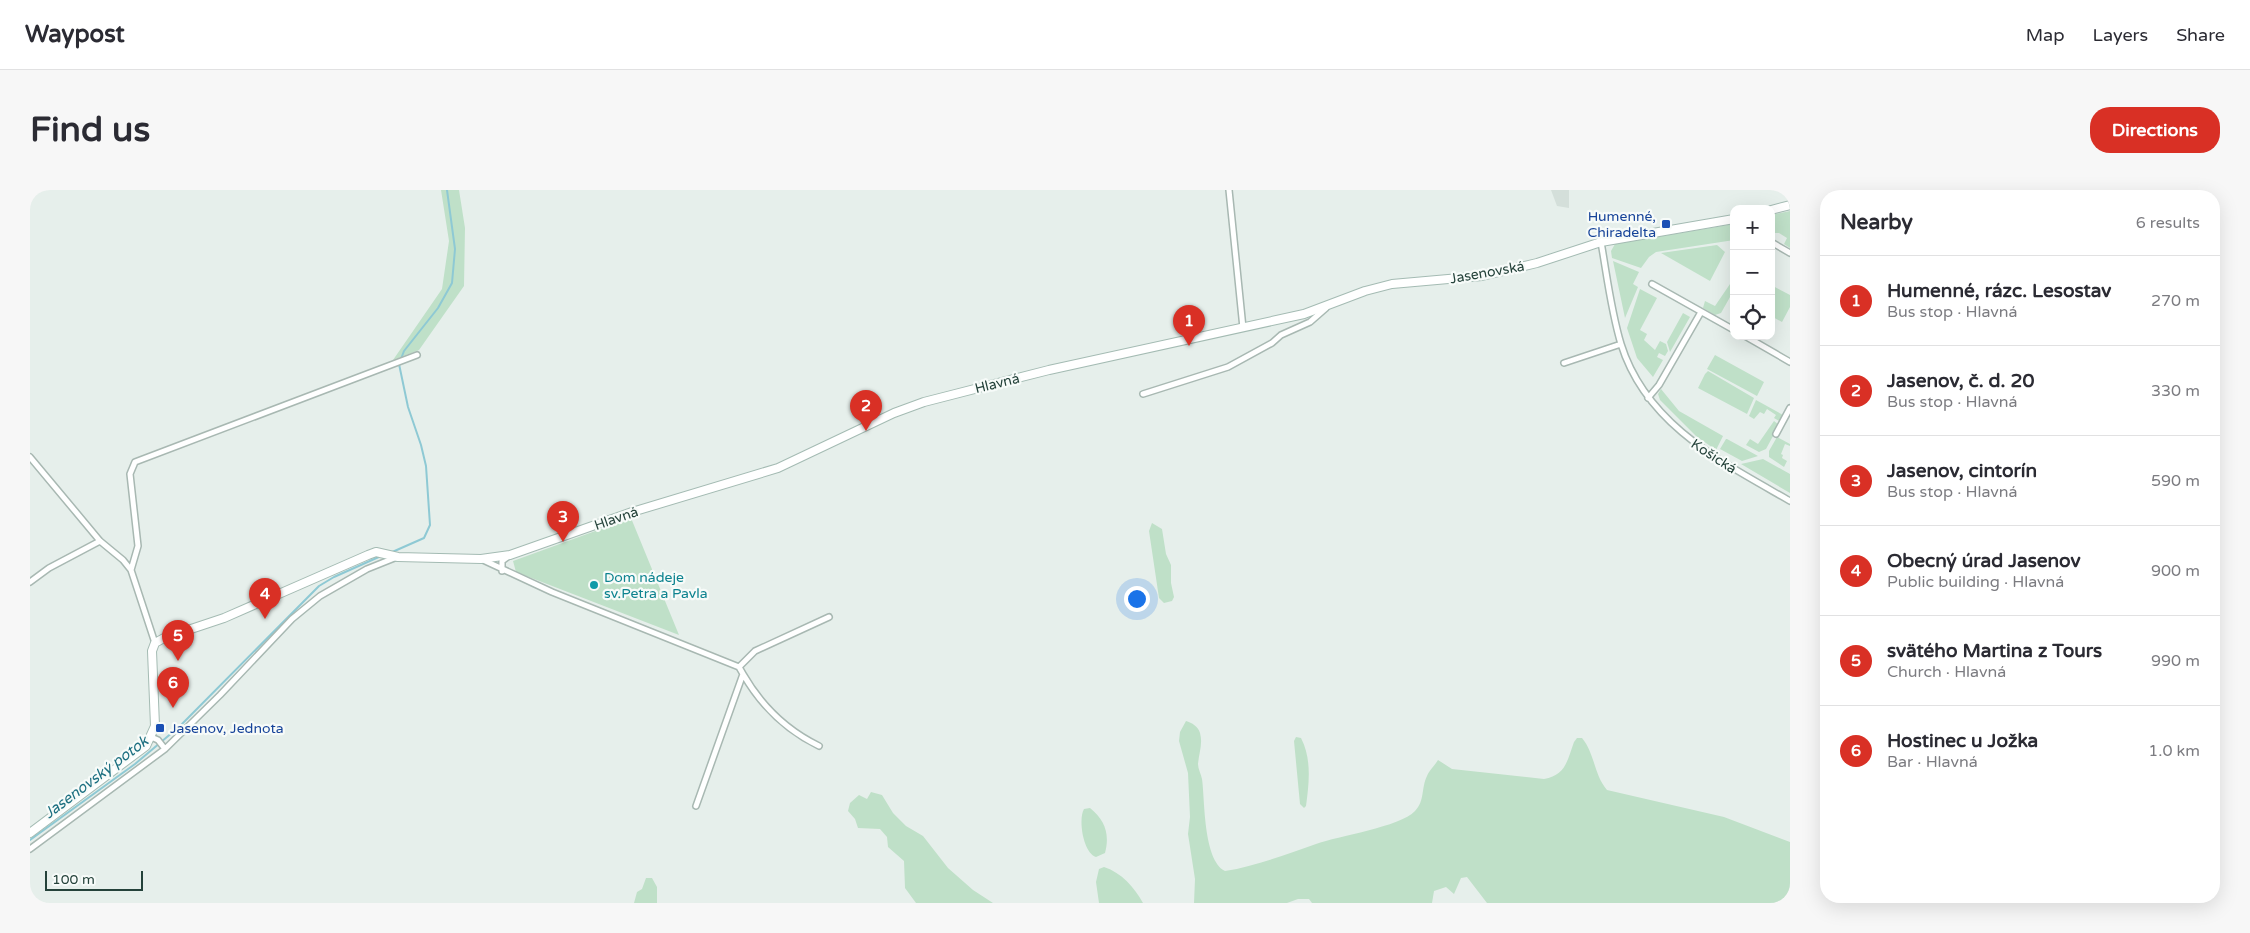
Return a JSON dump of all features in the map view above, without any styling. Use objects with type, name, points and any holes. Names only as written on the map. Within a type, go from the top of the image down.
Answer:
[{"type":"street","points":[[1229,190],[1242,328]]},
{"type":"street","points":[[1775,209],[1790,205]]},
{"type":"street","name":"Jasenovská","points":[[1232,330],[1296,316],[1386,285],[1482,276],[1529,265],[1601,242],[1730,220]]},
{"type":"street","name":"Košická","points":[[1601,242],[1621,344],[1634,374],[1648,398],[1697,446],[1790,501]]},
{"type":"street","points":[[1775,244],[1790,252]]},
{"type":"street","points":[[1652,284],[1730,328]]},
{"type":"street","points":[[1143,394],[1228,367],[1272,343],[1280,335],[1310,322],[1328,306]]},
{"type":"street","points":[[1648,398],[1659,385],[1701,312]]},
{"type":"street","name":"Hlavná","points":[[155,643],[164,638],[224,618],[368,555],[380,553],[395,556],[481,559],[510,555],[632,512],[778,468],[885,417],[924,402],[1049,370],[1232,330]]},
{"type":"street","points":[[1752,340],[1790,362]]},
{"type":"street","points":[[1564,363],[1621,344]]},
{"type":"street","points":[[131,570],[138,546],[130,474],[135,462],[417,355]]},
{"type":"street","points":[[1776,434],[1790,408]]},
{"type":"street","points":[[30,457],[100,541],[123,560],[131,570],[155,643],[152,651],[155,739],[164,747]]},
{"type":"street","points":[[30,582],[49,568],[100,541]]},
{"type":"street","points":[[502,571],[502,561],[510,555]]},
{"type":"street","points":[[30,849],[164,747],[306,607],[342,582],[395,556]]},
{"type":"street","points":[[481,559],[502,571],[739,667],[755,695],[777,718],[801,737],[820,746]]},
{"type":"street","points":[[739,667],[755,651],[829,617]]},
{"type":"street","points":[[696,806],[743,674]]},
{"type":"street","points":[[30,833],[155,739]]},
{"type":"shaded area","points":[[1551,190],[1569,190],[1569,208],[1557,206]]},
{"type":"green space","points":[[441,190],[459,190],[465,228],[464,286],[419,350],[393,360],[442,289],[449,241]]},
{"type":"green space","points":[[1790,211],[1790,248],[1784,244],[1787,238],[1779,233],[1775,233],[1775,214]]},
{"type":"green space","points":[[1730,225],[1730,241],[1656,252],[1649,257],[1641,268],[1612,258],[1611,251],[1615,244]]},
{"type":"green space","points":[[1717,245],[1725,252],[1710,281],[1661,253]]},
{"type":"green space","points":[[1613,261],[1639,272],[1633,284],[1638,287],[1625,318]]},
{"type":"green space","points":[[1730,284],[1730,297],[1721,313],[1715,315],[1703,308],[1705,301],[1715,306]]},
{"type":"green space","points":[[1775,287],[1790,295],[1790,307],[1782,322],[1775,318]]},
{"type":"green space","points":[[1640,289],[1657,298],[1640,330],[1647,334],[1644,340],[1655,350],[1660,341],[1666,344],[1668,351],[1665,356],[1659,353],[1657,357],[1663,360],[1653,377],[1637,358],[1627,328]]},
{"type":"green space","points":[[1683,313],[1690,317],[1670,352],[1667,342]]},
{"type":"green space","points":[[1715,355],[1764,382],[1757,396],[1707,369]]},
{"type":"green space","points":[[1708,371],[1754,398],[1747,414],[1698,388]]},
{"type":"green space","points":[[1661,389],[1679,411],[1723,436],[1716,450],[1696,436],[1660,400],[1658,394]]},
{"type":"green space","points":[[1756,400],[1783,415],[1781,422],[1774,418],[1776,415],[1767,409],[1764,414],[1760,412],[1754,419],[1749,416]]},
{"type":"green space","points":[[1774,421],[1779,425],[1766,449],[1759,452],[1746,445],[1750,439],[1758,444]]},
{"type":"green space","points":[[1777,437],[1790,444],[1790,446],[1785,444],[1781,454],[1783,455],[1782,458],[1787,461],[1784,467],[1769,457],[1769,451]]},
{"type":"green space","points":[[1726,439],[1758,456],[1742,461],[1720,449]]},
{"type":"green space","points":[[1763,459],[1790,474],[1790,493],[1741,464]]},
{"type":"green space","points":[[631,518],[679,635],[516,572],[513,561]]},
{"type":"green space","points":[[1152,523],[1162,529],[1166,554],[1171,565],[1171,583],[1174,597],[1172,601],[1164,603],[1159,598],[1149,531]]},
{"type":"green space","points":[[1186,721],[1198,728],[1200,733],[1201,745],[1198,766],[1202,779],[1206,829],[1213,855],[1218,865],[1225,871],[1260,863],[1407,817],[1418,807],[1422,799],[1427,776],[1438,760],[1452,769],[1544,779],[1561,771],[1565,766],[1574,742],[1577,738],[1582,738],[1590,751],[1599,778],[1607,790],[1724,817],[1790,842],[1790,903],[1487,903],[1467,877],[1461,878],[1454,894],[1446,887],[1434,891],[1432,903],[1312,903],[1309,899],[1298,899],[1287,903],[1194,903],[1195,879],[1188,834],[1190,817],[1188,773],[1179,741],[1180,732]]},
{"type":"green space","points":[[1296,737],[1301,738],[1307,754],[1309,772],[1306,806],[1304,808],[1300,804],[1294,741]]},
{"type":"green space","points":[[871,792],[882,795],[893,813],[906,826],[923,836],[948,868],[973,890],[993,903],[916,903],[905,888],[904,861],[888,847],[887,837],[880,829],[858,828],[855,819],[848,811],[850,803],[859,795],[867,799]]},
{"type":"green space","points":[[1090,808],[1103,823],[1107,840],[1105,853],[1096,857],[1085,843],[1082,828],[1084,809]]},
{"type":"green space","points":[[1104,867],[1127,881],[1143,903],[1099,903],[1096,882],[1099,869]]},
{"type":"green space","points":[[646,878],[652,878],[657,887],[657,903],[634,903],[637,892],[642,889]]},
{"type":"waterway","name":"Jasenovský potok","points":[[390,553],[424,538],[430,525],[426,466],[408,407],[399,364],[404,351],[438,308],[452,283],[455,249],[447,190]]},
{"type":"waterway","name":"Jasenovský potok","points":[[30,840],[135,764],[180,726],[319,586],[334,577],[381,556]]},
{"type":"place","name":"Humenné, Chiradelta","points":[[1666,224]]},
{"type":"place","name":"Humenné, rázc. Lesostav","points":[[1189,346]]},
{"type":"place","name":"Jasenov, č. d. 20","points":[[866,431]]},
{"type":"place","name":"Jasenov, cintorín","points":[[563,542]]},
{"type":"place","name":"Dom nádeje sv.Petra a Pavla","points":[[594,585]]},
{"type":"place","name":"Obecný úrad Jasenov","points":[[265,619]]},
{"type":"place","name":"svätého Martina z Tours","points":[[178,661]]},
{"type":"place","name":"Hostinec u Jožka","points":[[173,708]]},
{"type":"place","name":"Jasenov, Jednota","points":[[160,728]]}]
